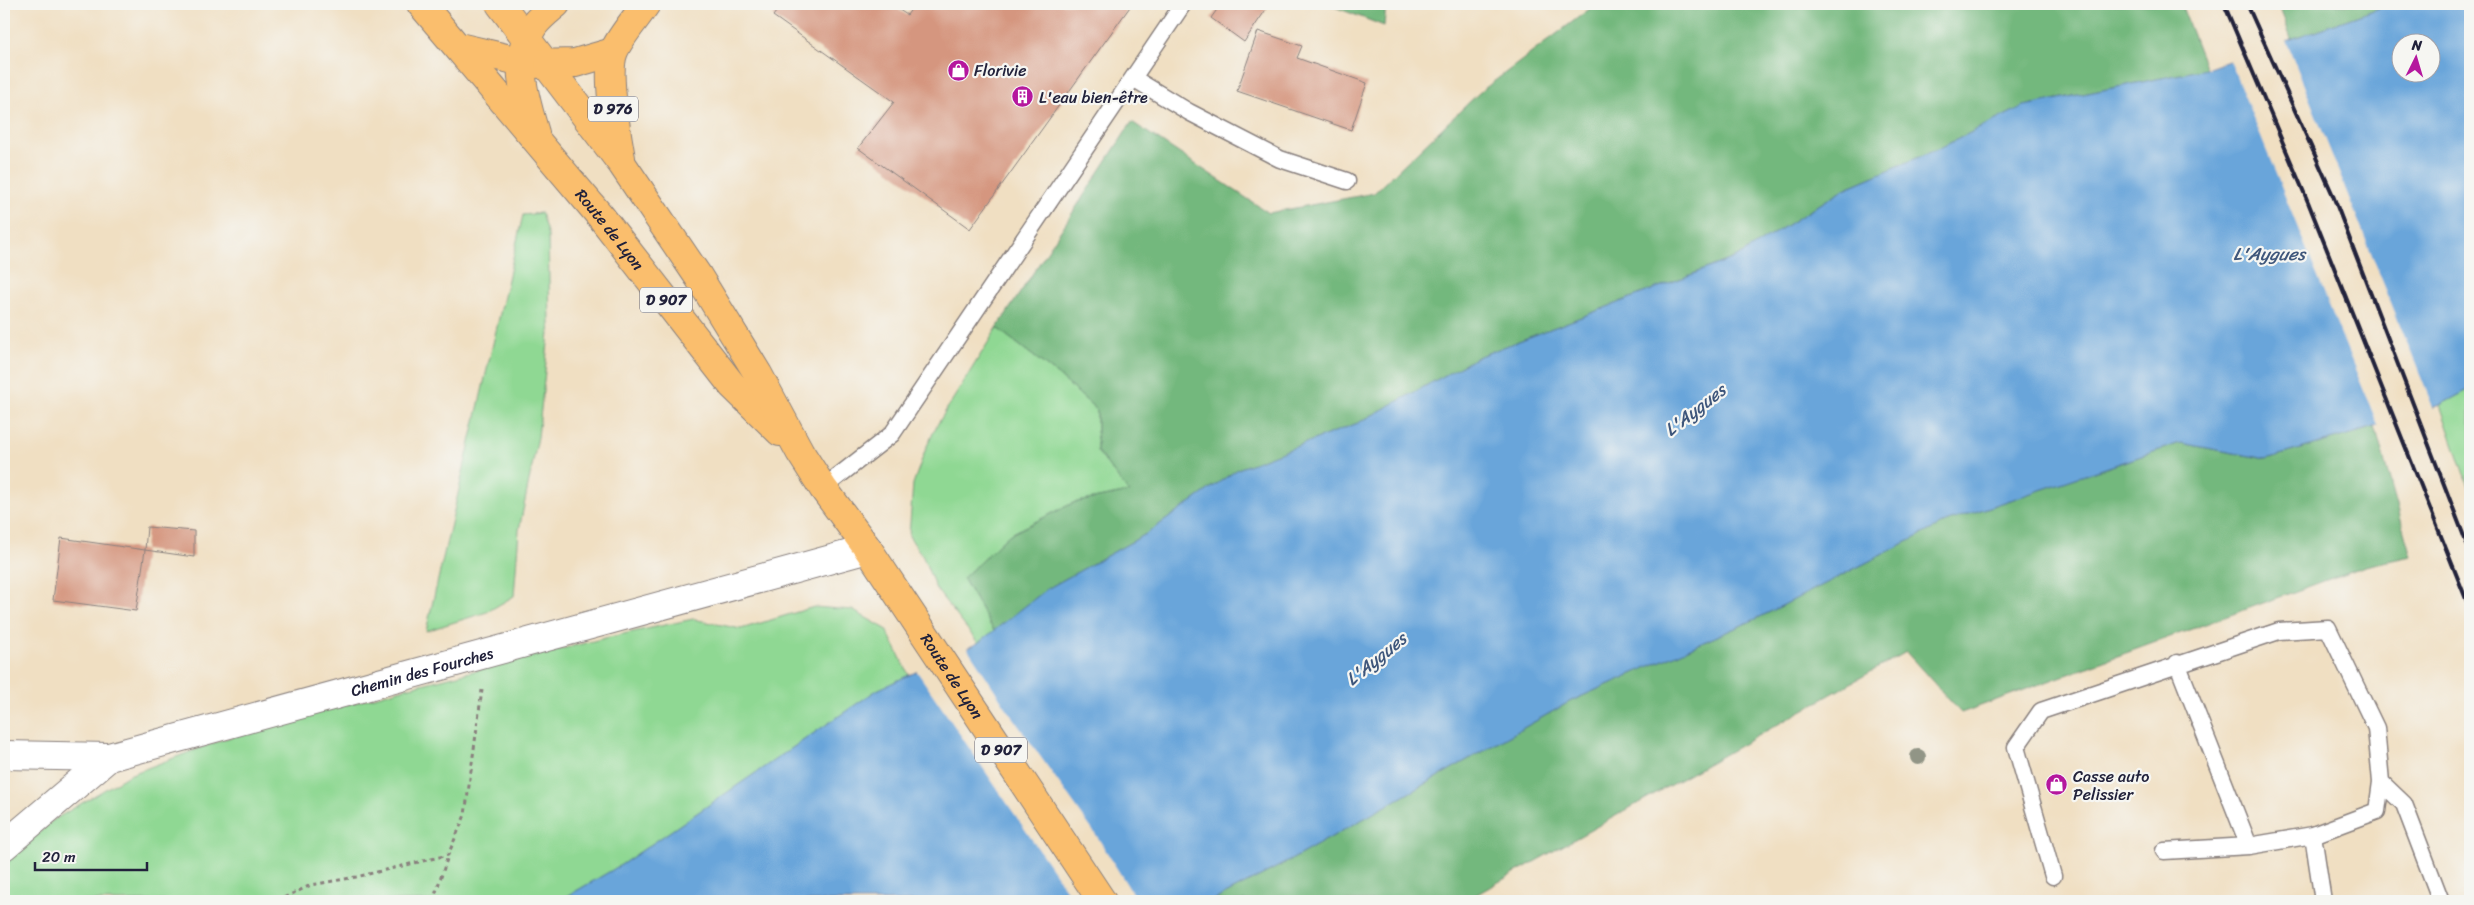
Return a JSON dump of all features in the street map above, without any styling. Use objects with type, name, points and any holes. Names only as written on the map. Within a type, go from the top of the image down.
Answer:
[{"type":"main road","name":"Route de Lyon","points":[[421,4],[459,46],[538,141],[732,385],[800,452]]},
{"type":"main road","name":"Route de Lyon","points":[[500,4],[531,56],[622,164],[698,276],[753,366],[800,452],[823,488],[868,549],[1102,901]]},
{"type":"main road","points":[[538,141],[522,81],[531,56],[534,25],[556,4]]},
{"type":"main road","points":[[459,46],[575,63],[613,52],[646,4]]},
{"type":"main road","name":"D 976","points":[[613,52],[611,84],[614,118],[622,164]]},
{"type":"street","name":"Chemin des Fourches","points":[[4,846],[109,757],[327,696],[487,655],[868,549]]},
{"type":"street","points":[[4,755],[109,757]]},
{"type":"lane","points":[[823,488],[892,434],[1182,4]]},
{"type":"lane","points":[[1133,78],[1189,112],[1280,159],[1347,181]]},
{"type":"lane","points":[[2053,876],[2016,747],[2041,711],[2177,663],[2279,631],[2328,628],[2376,728],[2381,782],[2377,811],[2313,834],[2249,846],[2164,851]]},
{"type":"lane","points":[[2177,663],[2249,846]]},
{"type":"lane","points":[[2381,782],[2404,804],[2441,901]]},
{"type":"lane","points":[[2313,834],[2323,901]]},
{"type":"path","points":[[433,901],[448,855],[465,815],[487,655]]},
{"type":"path","points":[[277,901],[310,885],[356,877],[448,855]]},
{"type":"green space","points":[[1327,4],[1386,4],[1384,26]]},
{"type":"green space","points":[[1596,4],[2181,4],[2206,69],[2024,106],[1938,149],[1844,189],[1737,257],[1480,356],[1358,423],[1238,469],[1146,534],[1047,589],[994,631],[963,578],[1009,535],[1073,503],[1129,492],[1097,451],[1097,410],[1058,375],[997,328],[1132,122],[1269,213],[1374,193],[1480,92]]},
{"type":"green space","points":[[2279,4],[2391,4],[2291,39]]},
{"type":"green space","points":[[541,213],[548,236],[550,324],[538,437],[519,530],[514,596],[487,612],[426,631],[523,215]]},
{"type":"green space","points":[[997,328],[1058,375],[1097,410],[1097,451],[1129,492],[1073,503],[1009,535],[963,578],[994,631],[978,643],[936,589],[923,557],[909,536],[913,484],[926,448],[937,425]]},
{"type":"green space","points":[[2470,389],[2470,492],[2440,405]]},
{"type":"green space","points":[[2375,427],[2411,556],[2365,566],[1961,713],[1906,652],[1465,901],[1212,901],[1289,861],[1571,701],[1760,617],[1948,521],[2180,443],[2266,459]]},
{"type":"green space","points":[[814,607],[852,610],[886,629],[909,675],[877,690],[621,865],[559,901],[4,901],[4,864],[52,821],[129,775],[224,739],[406,688],[609,637],[693,619],[741,629]]},
{"type":"water","name":"L'Aygues","points":[[2391,4],[2470,4],[2470,389],[2440,405],[2375,427],[2266,459],[2180,443],[1948,521],[1760,617],[1571,701],[1289,861],[1212,901],[559,901],[621,865],[877,690],[978,643],[1047,589],[1146,534],[1238,469],[1358,423],[1480,356],[1737,257],[1844,189],[1938,149],[2024,106],[2206,69]]},
{"type":"pier","points":[[2285,38],[2434,410],[2379,428],[2229,58]]},
{"type":"pier","points":[[966,646],[1013,718],[1098,838],[1137,901],[1074,901],[916,670]]},
{"type":"building","points":[[782,4],[890,4],[907,15],[915,4],[1132,4],[970,229],[858,148],[894,102],[773,16]]},
{"type":"building","points":[[1221,4],[1261,4],[1267,8],[1244,42],[1211,18]]},
{"type":"building","points":[[1258,31],[1302,46],[1297,58],[1367,83],[1351,130],[1237,91]]},
{"type":"building","points":[[147,527],[194,531],[194,557],[145,550]]},
{"type":"building","points":[[61,538],[145,550],[136,611],[53,600]]},
{"type":"railway","points":[[2224,4],[2308,202],[2470,609]]},
{"type":"railway","points":[[2247,4],[2332,193],[2470,552]]},
{"type":"place","name":"Florivie","points":[[958,70]]},
{"type":"place","name":"L'eau bien-être","points":[[1023,97]]},
{"type":"place","name":"Casse auto Pelissier","points":[[2057,785]]}]
